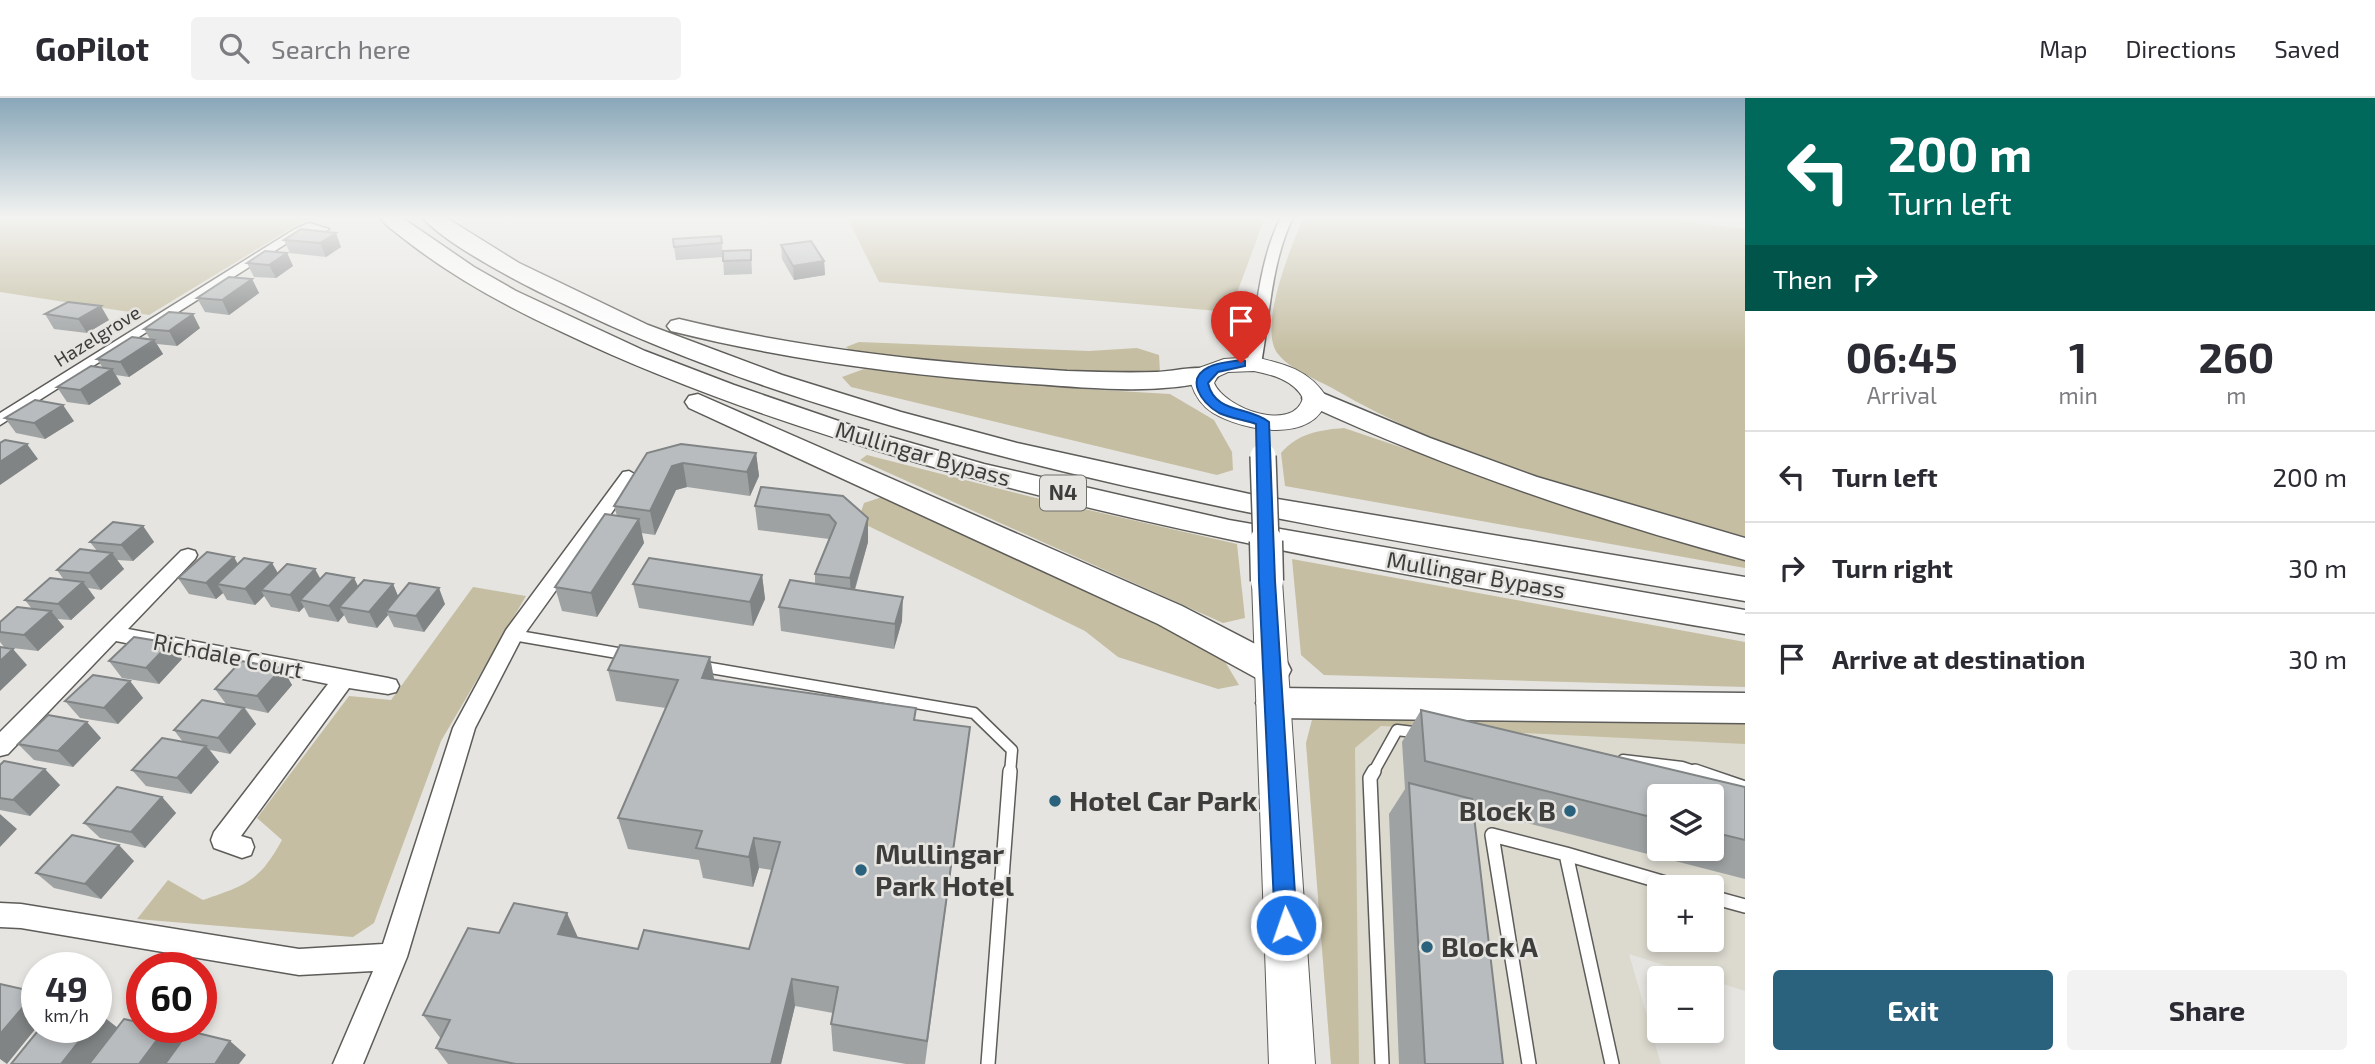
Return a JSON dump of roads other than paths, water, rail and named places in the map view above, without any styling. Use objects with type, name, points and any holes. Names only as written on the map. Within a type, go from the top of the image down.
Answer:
[{"type":"highway","name":"N4","points":[[435,262],[546,330],[823,460],[950,514],[1230,645],[1274,687],[1745,708]]},
{"type":"highway","name":"Mullingar Bypass","points":[[469,262],[528,307],[605,343],[766,406],[899,450],[1161,517],[1321,548],[1745,622]]},
{"type":"highway","name":"Mullingar Bypass","points":[[503,262],[545,287],[629,326],[723,363],[828,399],[958,437],[1125,478],[1321,517],[1745,589]]},
{"type":"highway","name":"N4","points":[[516,262],[617,307],[718,337],[815,356],[910,368],[1106,381],[1166,381],[1206,375]]},
{"type":"highway","points":[[1315,398],[1422,446],[1564,497],[1745,549]]},
{"type":"main road","points":[[1254,364],[1289,374],[1302,381],[1315,398],[1314,407],[1307,415],[1296,420],[1262,422],[1225,411],[1212,402],[1204,393],[1202,383],[1206,375],[1226,365],[1254,364]]},
{"type":"main road","points":[[1262,422],[1267,581],[1292,1064]]},
{"type":"street","name":"Hazelgrove","points":[[0,420],[250,262]]},
{"type":"street","points":[[1254,364],[1271,262]]},
{"type":"street","points":[[348,1064],[393,957],[464,728],[513,635],[629,476]]},
{"type":"street","name":"Richdale Court","points":[[0,747],[188,555]]},
{"type":"street","name":"Richdale Court","points":[[112,633],[388,686]]},
{"type":"street","name":"Richdale Court","points":[[242,847],[223,839],[344,678]]},
{"type":"street","points":[[0,915],[21,916],[299,962],[393,957]]},
{"type":"lane","points":[[513,635],[649,658]]},
{"type":"lane","points":[[689,665],[974,713],[1012,750],[988,1064]]},
{"type":"lane","points":[[1382,1064],[1370,778],[1396,730],[1437,735]]},
{"type":"lane","points":[[1614,758],[1682,767],[1745,788]]},
{"type":"lane","points":[[1529,1064],[1492,835],[1647,878]]},
{"type":"lane","points":[[1566,854],[1612,1064]]},
{"type":"lane","points":[[1724,900],[1745,906]]},
{"type":"place","name":"Hotel Car Park","points":[[1055,801]]},
{"type":"place","name":"Block B","points":[[1570,811]]},
{"type":"place","name":"Mullingar Park Hotel","points":[[861,870]]},
{"type":"place","name":"Block A","points":[[1427,947]]}]
